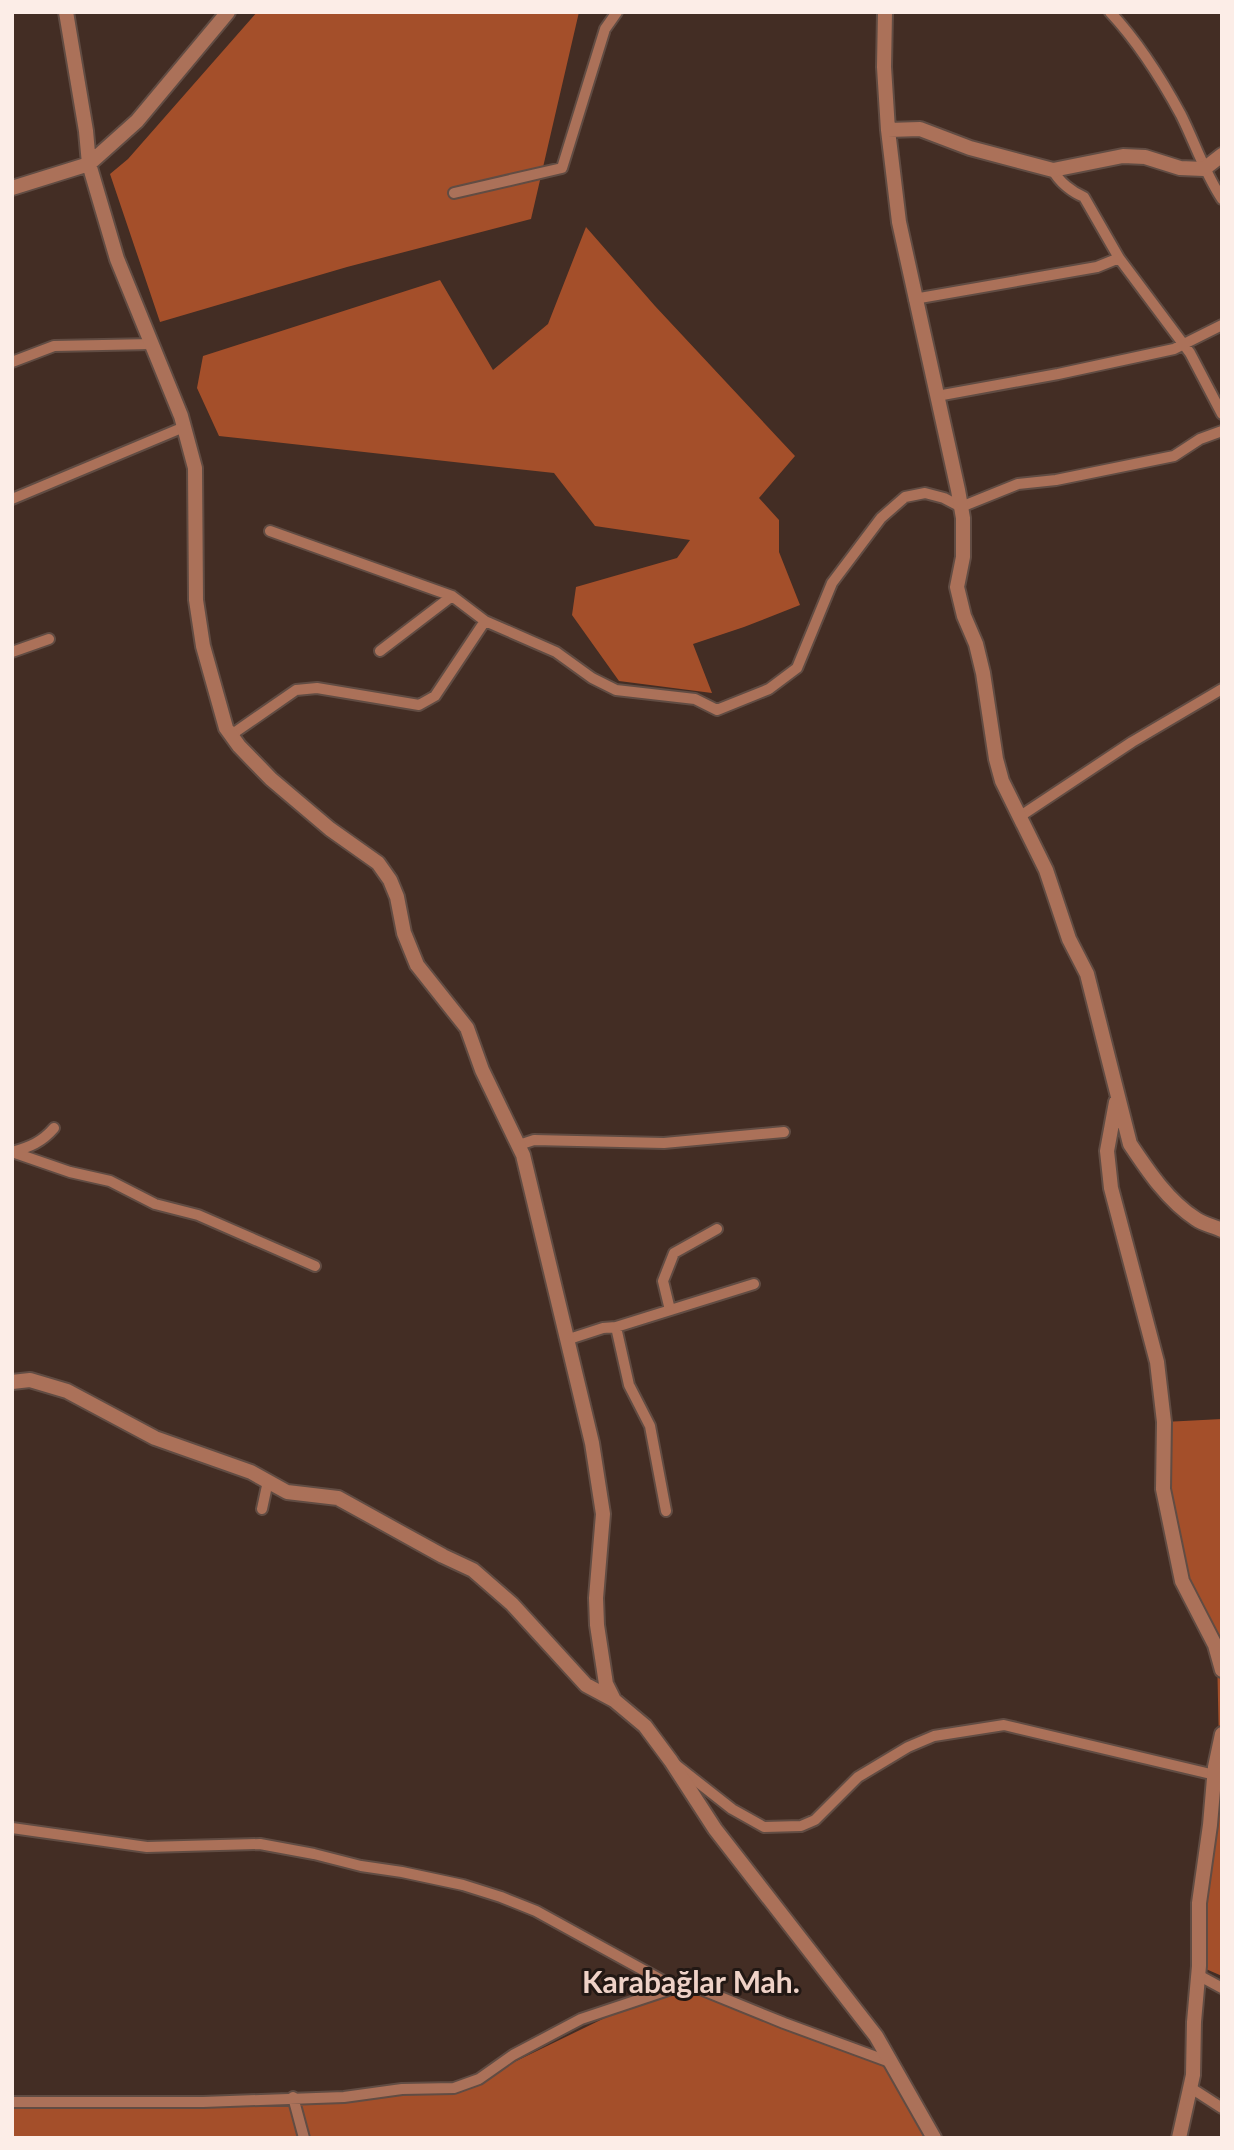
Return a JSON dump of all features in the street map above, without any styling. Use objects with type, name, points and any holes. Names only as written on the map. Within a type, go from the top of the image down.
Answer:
[{"type":"street","points":[[66,12],[89,164],[117,259],[184,427],[195,468],[196,600],[203,646],[226,728],[239,747],[271,779],[330,829],[378,863],[397,897],[404,933],[416,965],[467,1028],[482,1070],[523,1155],[592,1443],[596,1483],[603,1514],[596,1598],[597,1625],[606,1684],[614,1700]]},
{"type":"street","points":[[12,188],[89,164],[137,121],[228,12]]},
{"type":"street","points":[[454,193],[562,168],[605,29],[617,12]]},
{"type":"street","points":[[886,12],[884,67],[899,222],[961,508],[963,557],[957,587],[983,673],[1002,781],[1046,870],[1069,939],[1087,974],[1130,1144],[1175,1202],[1197,1220],[1222,1230]]},
{"type":"street","points":[[1110,12],[1141,47],[1182,118],[1204,169],[1222,198]]},
{"type":"street","points":[[888,130],[920,129],[970,148],[1053,170],[1123,156],[1145,158],[1180,168],[1204,169],[1222,155]]},
{"type":"street","points":[[1053,170],[1075,193],[1084,197],[1119,258],[1191,353],[1222,414]]},
{"type":"street","points":[[914,299],[1097,267],[1119,258]]},
{"type":"street","points":[[937,396],[1058,374],[1184,345],[1222,325]]},
{"type":"street","points":[[12,362],[54,346],[152,344]]},
{"type":"street","points":[[12,499],[184,427]]},
{"type":"street","points":[[961,508],[1018,484],[1056,480],[1174,456],[1200,439],[1222,431]]},
{"type":"street","points":[[270,531],[452,596],[485,621],[556,652],[592,678],[617,690],[695,699],[717,710],[769,689],[797,668],[832,583],[881,518],[905,497],[925,494],[944,498],[961,508]]},
{"type":"street","points":[[380,651],[452,596]]},
{"type":"street","points":[[231,735],[296,690],[317,688],[419,705],[435,696],[485,621]]},
{"type":"street","points":[[12,652],[49,639]]},
{"type":"street","points":[[1019,817],[1132,742],[1222,689]]},
{"type":"street","points":[[1117,1095],[1107,1151],[1111,1188],[1157,1362],[1164,1422],[1163,1489],[1182,1581],[1215,1645],[1222,1671]]},
{"type":"street","points":[[12,1152],[45,1139],[54,1128]]},
{"type":"street","points":[[519,1145],[534,1140],[664,1143],[784,1132]]},
{"type":"street","points":[[12,1152],[70,1172],[110,1181],[155,1204],[198,1215],[315,1266]]},
{"type":"street","points":[[670,1310],[663,1281],[674,1253],[717,1229]]},
{"type":"street","points":[[566,1340],[754,1284]]},
{"type":"street","points":[[616,1327],[629,1385],[650,1426],[666,1511]]},
{"type":"street","points":[[12,1382],[30,1380],[68,1391],[155,1438],[251,1472],[286,1492],[338,1498],[473,1570],[512,1604],[586,1685],[614,1700],[645,1726],[715,1829],[859,2012],[919,2108],[934,2138]]},
{"type":"street","points":[[262,1509],[268,1481]]},
{"type":"street","points":[[671,1761],[732,1809],[764,1826],[801,1826],[815,1820],[858,1777],[908,1747],[934,1736],[1004,1725],[1215,1775]]},
{"type":"street","points":[[1179,2138],[1191,2088],[1198,1975],[1199,1903],[1222,1734]]},
{"type":"street","points":[[12,1828],[147,1847],[260,1844],[314,1854],[361,1867],[402,1872],[463,1885],[501,1896],[536,1912],[665,1982],[698,1988],[890,2062]]},
{"type":"street","points":[[1198,1975],[1222,1988]]},
{"type":"street","points":[[12,2102],[204,2102],[344,2097],[402,2089],[454,2088],[479,2079],[513,2055],[581,2019],[683,1986]]},
{"type":"street","points":[[1191,2088],[1222,2108]]},
{"type":"street","points":[[293,2098],[304,2138]]},
{"type":"shaded area","points":[[257,12],[579,12],[531,219],[347,267],[160,322],[110,174],[128,159]]},
{"type":"shaded area","points":[[586,227],[655,306],[795,456],[759,498],[779,520],[779,552],[800,605],[693,644],[712,693],[619,681],[572,615],[576,587],[677,558],[690,540],[595,526],[554,473],[219,436],[197,388],[203,356],[440,280],[493,370],[548,324]]},
{"type":"shaded area","points":[[1222,1419],[1222,1747],[1219,1746],[1217,1654],[1178,1558],[1164,1422]]},
{"type":"shaded area","points":[[1222,1756],[1222,1976],[1199,1966]]},
{"type":"shaded area","points":[[685,1979],[890,2062],[937,2138],[12,2138],[12,2102],[293,2097],[479,2079]]},
{"type":"district","name":"Karabağlar Mah.","points":[[691,1981]]}]
